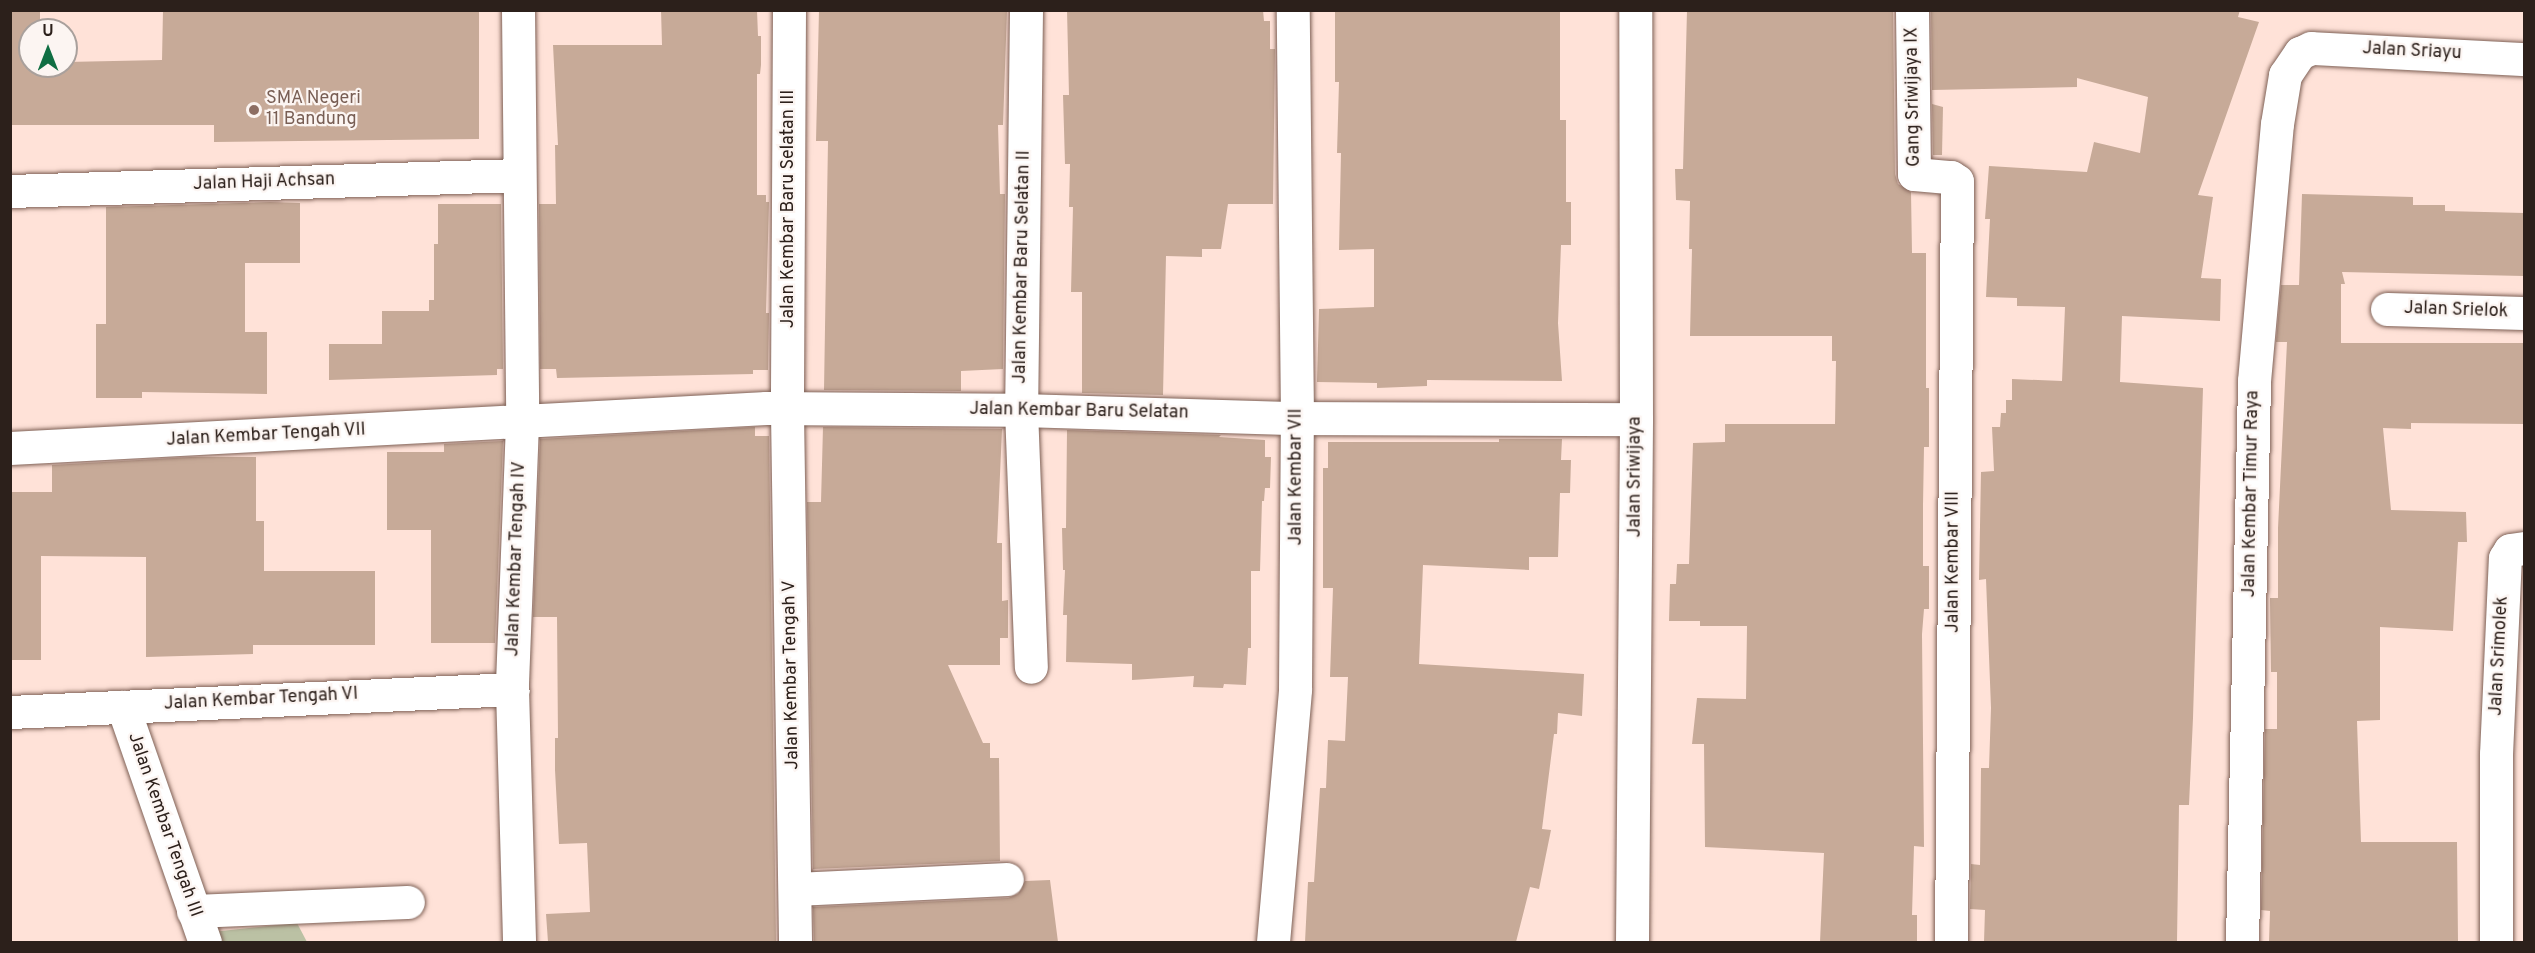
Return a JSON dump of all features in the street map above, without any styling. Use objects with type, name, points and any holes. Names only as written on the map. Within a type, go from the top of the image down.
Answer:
[{"type":"street","name":"Jalan Kembar Tengah IV","points":[[518,10],[522,423],[512,689],[519,942]]},
{"type":"street","name":"Jalan Kembar Baru Selatan III","points":[[788,408],[789,10]]},
{"type":"street","name":"Jalan Kembar Baru Selatan II","points":[[1026,10],[1021,410],[1031,667]]},
{"type":"street","name":"Jalan Kembar VII","points":[[1273,942],[1295,689],[1297,418],[1293,10]]},
{"type":"street","name":"Jalan Sriwijaya","points":[[1632,942],[1636,419],[1635,10]]},
{"type":"street","name":"Gang Sriwijaya IX","points":[[1912,10],[1914,174],[1951,177],[1957,181]]},
{"type":"street","name":"Jalan Sriayu","points":[[2300,52],[2311,48],[2329,47],[2524,59]]},
{"type":"street","name":"Jalan Kembar Timur Raya","points":[[2242,942],[2254,381],[2277,124],[2285,75],[2300,52]]},
{"type":"street","name":"Jalan Haji Achsan","points":[[10,191],[518,175]]},
{"type":"street","name":"Jalan Kembar VIII","points":[[1951,942],[1957,181]]},
{"type":"street","name":"Jalan Srielok","points":[[2387,309],[2524,313]]},
{"type":"street","name":"Jalan Kembar Baru Selatan","points":[[522,423],[788,408],[1021,410],[1297,418],[1636,419]]},
{"type":"street","name":"Jalan Kembar Tengah V","points":[[788,408],[795,942]]},
{"type":"street","name":"Jalan Kembar Tengah VII","points":[[10,448],[522,423]]},
{"type":"street","name":"Jalan Srimolek","points":[[2496,942],[2510,778],[2505,558],[2510,550],[2524,548]]},
{"type":"street","name":"Jalan Kembar Tengah VI","points":[[10,712],[512,689]]},
{"type":"street","name":"Jalan Kembar Tengah III","points":[[123,706],[205,942]]},
{"type":"street","points":[[796,889],[1007,879]]},
{"type":"street","points":[[194,911],[408,902]]},
{"type":"green space","points":[[297,923],[307,942],[207,942],[203,933]]},
{"type":"building","name":"SMA Negeri 11 Bandung","points":[[10,10],[40,10],[40,18],[18,18],[18,78],[78,78],[78,62],[162,60],[163,10],[479,10],[479,139],[214,142],[214,125],[10,125]]},
{"type":"building","points":[[661,10],[757,10],[758,36],[761,36],[761,65],[760,74],[757,74],[757,195],[766,195],[766,202],[769,202],[766,313],[769,313],[768,370],[753,370],[753,374],[557,378],[556,369],[540,369],[539,204],[556,204],[555,145],[558,145],[553,45],[662,45]]},
{"type":"building","points":[[819,10],[1007,10],[1003,125],[998,125],[1000,194],[1005,194],[1003,369],[961,371],[961,391],[824,390],[828,141],[816,141]]},
{"type":"building","points":[[1067,10],[1263,10],[1264,21],[1270,21],[1270,49],[1275,49],[1273,204],[1228,204],[1221,249],[1202,249],[1202,257],[1166,256],[1163,395],[1082,393],[1082,292],[1071,292],[1073,207],[1069,207],[1070,164],[1065,164],[1063,95],[1069,95]]},
{"type":"building","points":[[1335,10],[1560,10],[1560,120],[1566,120],[1566,202],[1571,202],[1571,245],[1561,245],[1558,323],[1562,381],[1427,380],[1427,386],[1377,388],[1377,383],[1317,382],[1319,309],[1374,307],[1374,249],[1339,250],[1341,153],[1337,153],[1339,82],[1335,82]]},
{"type":"building","points":[[1687,10],[1893,10],[1895,174],[1898,184],[1911,192],[1912,253],[1926,253],[1926,388],[1929,388],[1929,447],[1924,447],[1923,566],[1929,566],[1929,609],[1924,609],[1922,634],[1924,847],[1914,846],[1912,915],[1917,915],[1917,942],[1820,942],[1824,853],[1705,847],[1704,744],[1692,744],[1697,698],[1746,699],[1747,626],[1700,626],[1700,621],[1669,621],[1670,584],[1676,584],[1677,564],[1689,564],[1693,443],[1725,442],[1725,424],[1835,424],[1836,361],[1832,361],[1832,336],[1690,336],[1692,249],[1689,249],[1690,201],[1676,200],[1675,169],[1683,169]]},
{"type":"building","points":[[1931,10],[2240,10],[2238,17],[2259,22],[2198,195],[2213,197],[2201,278],[2221,279],[2220,321],[2122,316],[2120,382],[2203,388],[2189,805],[2179,805],[2177,942],[1984,942],[1985,910],[1970,909],[1971,864],[1980,865],[1981,768],[1989,768],[1991,708],[1986,579],[1979,580],[1981,472],[1994,471],[1992,427],[2000,427],[2001,413],[2006,413],[2006,400],[2012,400],[2012,379],[2062,381],[2065,307],[2017,306],[2017,298],[1986,297],[1990,219],[1985,219],[1989,166],[2087,172],[2094,142],[2140,153],[2148,97],[2077,78],[2077,87],[1932,90]]},
{"type":"building","points":[[1932,104],[1943,107],[1942,155],[1933,155]]},
{"type":"building","points":[[2302,194],[2413,197],[2413,205],[2445,205],[2445,211],[2524,213],[2524,276],[2342,272],[2345,284],[2341,284],[2341,343],[2524,343],[2524,424],[2411,423],[2411,429],[2383,428],[2391,510],[2466,512],[2467,542],[2458,542],[2453,631],[2380,627],[2380,720],[2357,721],[2361,842],[2457,842],[2458,942],[2269,942],[2270,911],[2261,910],[2265,729],[2277,729],[2277,672],[2271,672],[2270,598],[2278,598],[2278,528],[2287,342],[2276,342],[2281,285],[2299,285]]},
{"type":"building","points":[[300,203],[300,263],[245,263],[245,332],[267,332],[267,394],[142,392],[142,398],[96,398],[96,324],[106,324],[106,207]]},
{"type":"building","points":[[438,204],[501,204],[503,369],[497,369],[497,375],[329,380],[329,344],[382,344],[382,311],[429,311],[429,300],[434,300],[434,244],[438,244]]},
{"type":"building","points":[[755,427],[755,436],[769,436],[776,942],[548,942],[546,914],[590,912],[587,843],[559,844],[555,770],[555,738],[558,738],[557,617],[533,617],[540,439]]},
{"type":"building","points":[[823,427],[1002,429],[997,543],[1002,543],[1002,601],[1008,600],[1008,638],[1000,638],[1000,665],[948,665],[983,743],[990,743],[990,758],[999,758],[1000,861],[813,869],[807,502],[821,502]]},
{"type":"building","points":[[1067,430],[1221,435],[1219,437],[1265,440],[1265,457],[1271,457],[1270,488],[1265,488],[1264,501],[1262,501],[1260,571],[1251,571],[1251,648],[1248,648],[1246,685],[1224,684],[1223,688],[1193,687],[1194,676],[1132,680],[1132,664],[1066,662],[1067,615],[1063,615],[1065,570],[1063,570],[1062,528],[1066,528]]},
{"type":"building","points":[[1499,439],[1562,439],[1561,460],[1571,460],[1570,493],[1560,493],[1558,557],[1529,557],[1529,570],[1423,565],[1419,664],[1584,674],[1582,716],[1558,713],[1557,734],[1554,734],[1542,829],[1551,830],[1539,889],[1530,887],[1516,942],[1305,942],[1308,882],[1314,882],[1320,788],[1326,788],[1328,740],[1345,741],[1348,677],[1330,677],[1333,588],[1323,588],[1323,468],[1328,468],[1328,442],[1499,442]]},
{"type":"building","points":[[503,441],[495,643],[431,643],[431,530],[387,530],[387,452],[444,452],[444,444]]},
{"type":"building","points":[[191,457],[256,457],[256,521],[264,521],[264,571],[375,571],[375,645],[253,645],[253,654],[146,657],[146,557],[41,556],[41,660],[10,660],[10,492],[52,492],[52,465]]},
{"type":"building","points":[[1050,880],[1058,942],[814,942],[813,907],[1008,898],[1018,894],[1025,881]]},
{"type":"place","name":"SMA Negeri 11 Bandung","points":[[254,110]]}]
